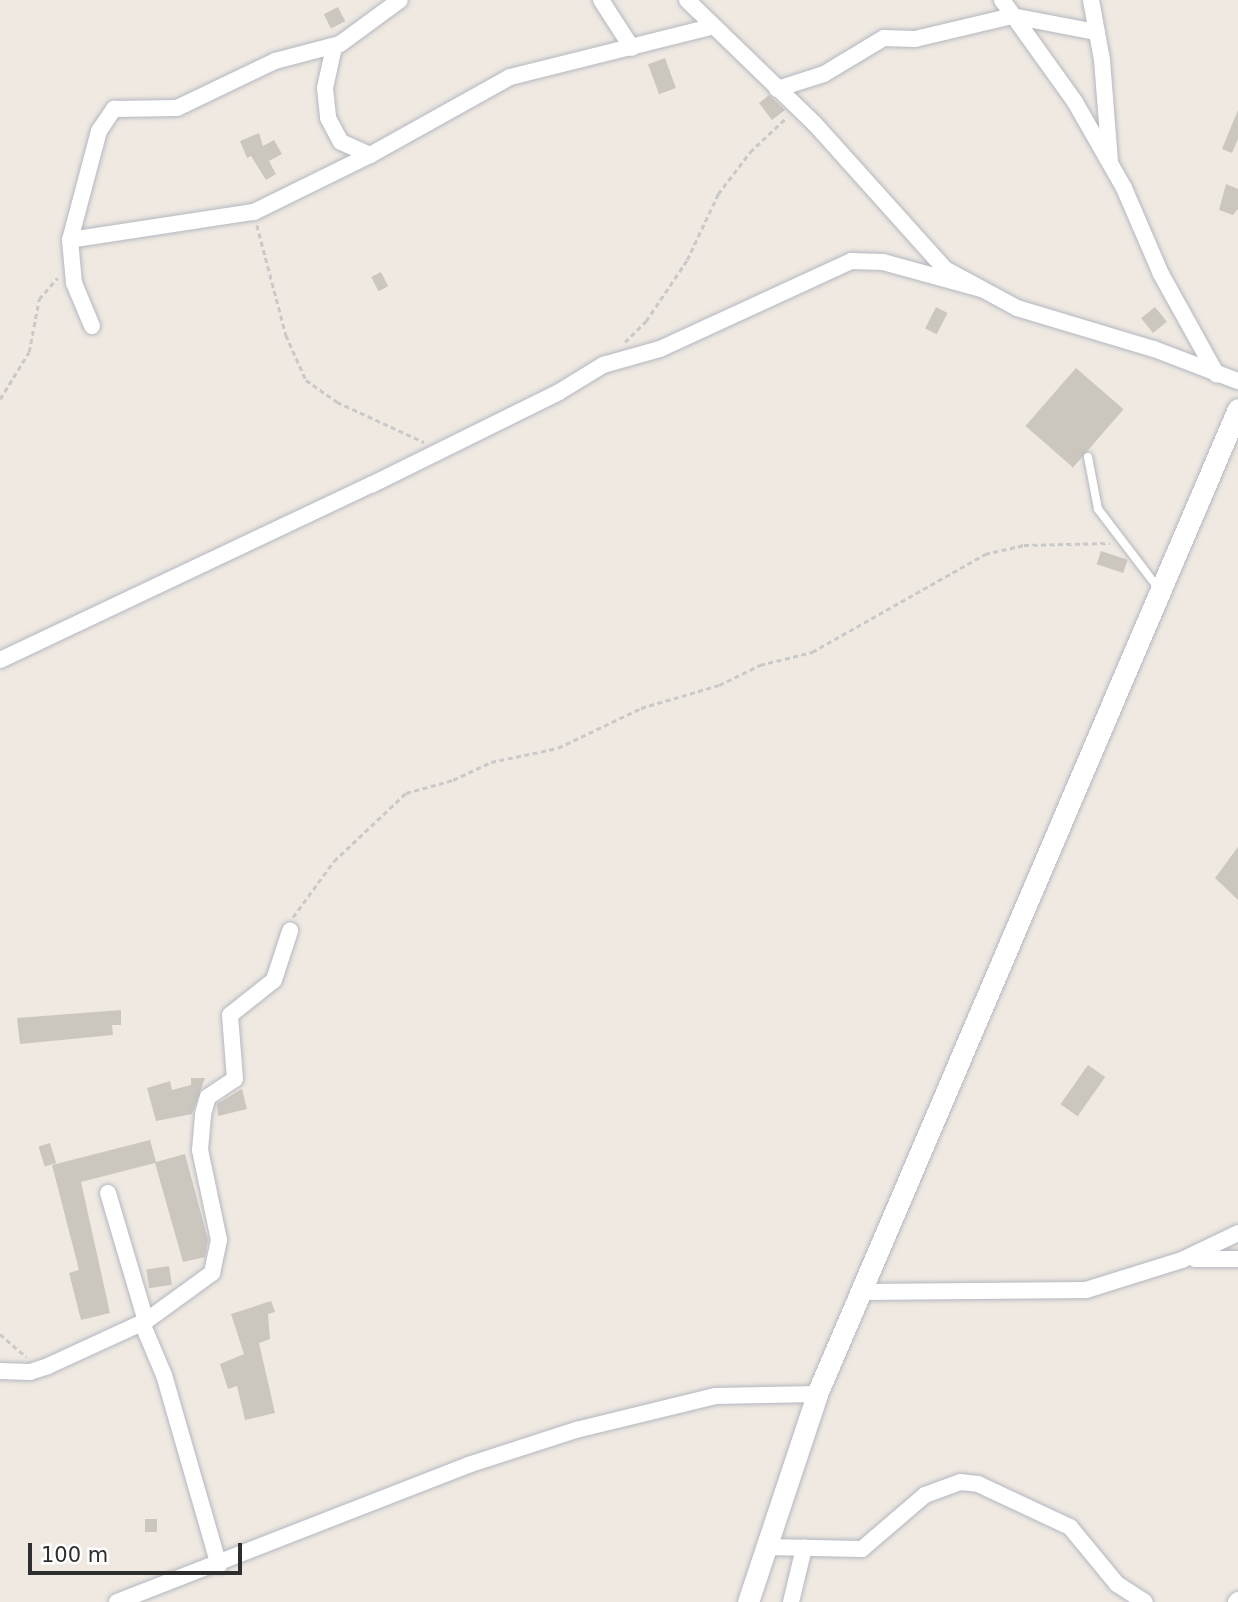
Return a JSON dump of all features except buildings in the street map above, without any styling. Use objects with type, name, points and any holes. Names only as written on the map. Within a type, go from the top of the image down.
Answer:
[{"type":"street","points":[[92,326],[72,268],[70,240],[99,131],[114,109],[177,108],[275,61],[334,47],[400,0]]},
{"type":"street","points":[[601,0],[632,48]]},
{"type":"street","points":[[687,0],[711,27],[798,109],[919,245],[945,269],[1017,308],[1154,349],[1238,381]]},
{"type":"street","points":[[1002,0],[1075,102],[1111,165],[1161,274],[1217,375]]},
{"type":"street","points":[[1091,0],[1111,165]]},
{"type":"street","points":[[777,89],[824,74],[884,38],[915,39],[1012,16],[1096,32]]},
{"type":"street","points":[[70,240],[254,212],[370,155],[510,77],[575,58],[632,48],[711,27]]},
{"type":"street","points":[[334,47],[325,89],[328,118],[341,142],[370,155]]},
{"type":"street","points":[[0,660],[113,610],[559,392],[603,365],[660,349],[851,261],[883,262],[981,289]]},
{"type":"street","points":[[748,1602],[817,1394],[863,1292],[971,1027],[1238,409]]},
{"type":"street","points":[[0,1371],[30,1372],[144,1322],[203,1284],[218,1260],[219,1240],[200,1150],[203,1114],[208,1097],[235,1079],[230,1015],[274,981],[290,930]]},
{"type":"street","points":[[108,1193],[144,1322],[164,1375],[219,1565]]},
{"type":"street","points":[[1182,1260],[1238,1233]]},
{"type":"street","points":[[863,1292],[1067,1293],[1182,1260],[1213,1256],[1238,1259]]},
{"type":"street","points":[[117,1602],[219,1565],[468,1465],[576,1430],[715,1396],[817,1394]]},
{"type":"street","points":[[766,1547],[862,1549],[925,1495],[960,1482],[978,1484],[1070,1527],[1117,1584],[1145,1602]]},
{"type":"street","points":[[791,1602],[804,1548]]},
{"type":"lane","points":[[1088,457],[1098,509],[1121,543],[1159,589]]},
{"type":"path","points":[[603,365],[646,321],[687,260],[718,194],[750,152],[798,109]]},
{"type":"path","points":[[254,212],[286,335],[306,380],[337,402],[414,440],[446,446]]},
{"type":"path","points":[[0,399],[29,352],[36,311],[45,288],[72,268]]},
{"type":"path","points":[[290,930],[296,908],[334,861],[406,793],[499,760],[558,748],[641,708],[719,685],[760,665],[812,652],[985,554],[1024,545],[1121,543]]},
{"type":"path","points":[[0,1334],[20,1348],[30,1372]]}]
